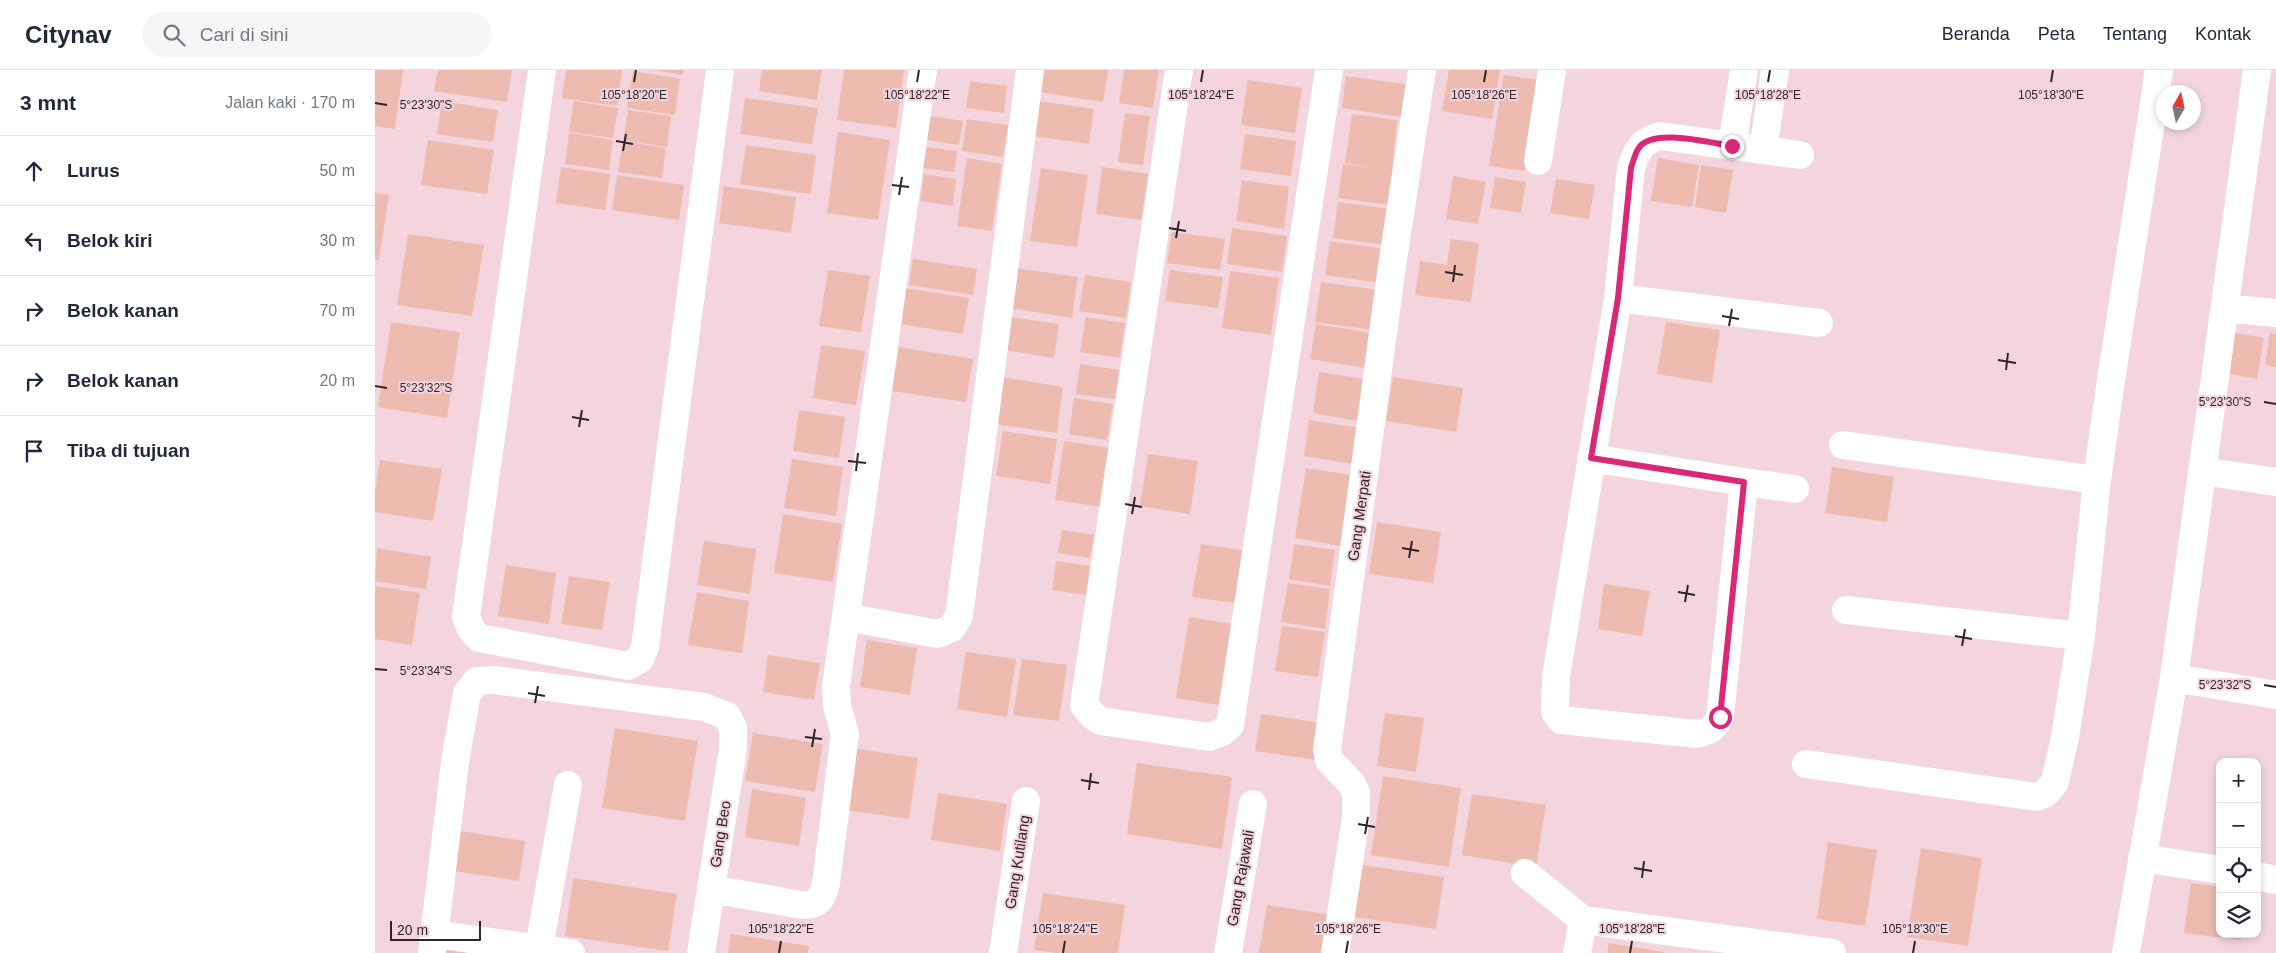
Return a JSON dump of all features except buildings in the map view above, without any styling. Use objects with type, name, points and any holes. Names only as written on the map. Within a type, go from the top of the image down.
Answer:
[{"type":"street","points":[[542,70],[466,617],[471,629],[479,638],[628,666],[640,659],[645,647],[720,70]]},
{"type":"street","points":[[711,889],[802,905],[814,905],[822,899],[826,883],[845,734],[837,706],[836,686],[923,70]]},
{"type":"street","points":[[846,617],[937,634],[952,628],[959,616],[1031,70]]},
{"type":"street","points":[[1179,70],[1084,705],[1091,715],[1101,720],[1209,737],[1222,732],[1230,725],[1329,70]]},
{"type":"street","name":"Gang Merpati","points":[[1335,953],[1357,818],[1356,793],[1352,784],[1329,760],[1327,750],[1390,285],[1422,70]]},
{"type":"street","points":[[1538,161],[1552,70]]},
{"type":"street","points":[[1732,146],[1744,70]]},
{"type":"street","points":[[1763,150],[1775,70]]},
{"type":"street","points":[[1806,764],[2036,797],[2045,794],[2055,782],[2065,737],[2081,636],[2097,480],[2159,70]]},
{"type":"street","points":[[2126,953],[2174,678],[2257,70]]},
{"type":"street","points":[[1744,482],[1720,717],[1715,727],[1709,731],[1697,734],[1561,720],[1555,712],[1556,678],[1618,298],[1631,168],[1638,148],[1648,140],[1660,136],[1800,156]]},
{"type":"street","points":[[1618,298],[1819,323]]},
{"type":"street","points":[[2225,308],[2276,313]]},
{"type":"street","points":[[1843,445],[2097,480]]},
{"type":"street","points":[[1591,458],[1795,489]]},
{"type":"street","points":[[2202,471],[2276,482]]},
{"type":"street","points":[[1846,610],[2081,636]]},
{"type":"street","points":[[2174,678],[2276,695]]},
{"type":"street","name":"Gang Beo","points":[[433,944],[455,762],[467,694],[477,681],[494,680],[704,708],[727,716],[733,728],[733,749],[701,953]]},
{"type":"street","points":[[538,951],[568,785]]},
{"type":"street","name":"Gang Kutilang","points":[[1003,953],[1026,801]]},
{"type":"street","name":"Gang Rajawali","points":[[1227,953],[1253,804]]},
{"type":"street","points":[[2142,858],[2216,869]]},
{"type":"street","points":[[1525,873],[1583,920],[1832,953]]},
{"type":"street","points":[[2261,877],[2276,880]]},
{"type":"street","points":[[1577,953],[1583,920]]},
{"type":"street","points":[[433,944],[571,953]]},
{"type":"route","points":[[1720,717],[1744,482],[1591,458],[1618,298],[1631,168],[1638,148],[1648,140],[1660,136],[1732,146]]}]
